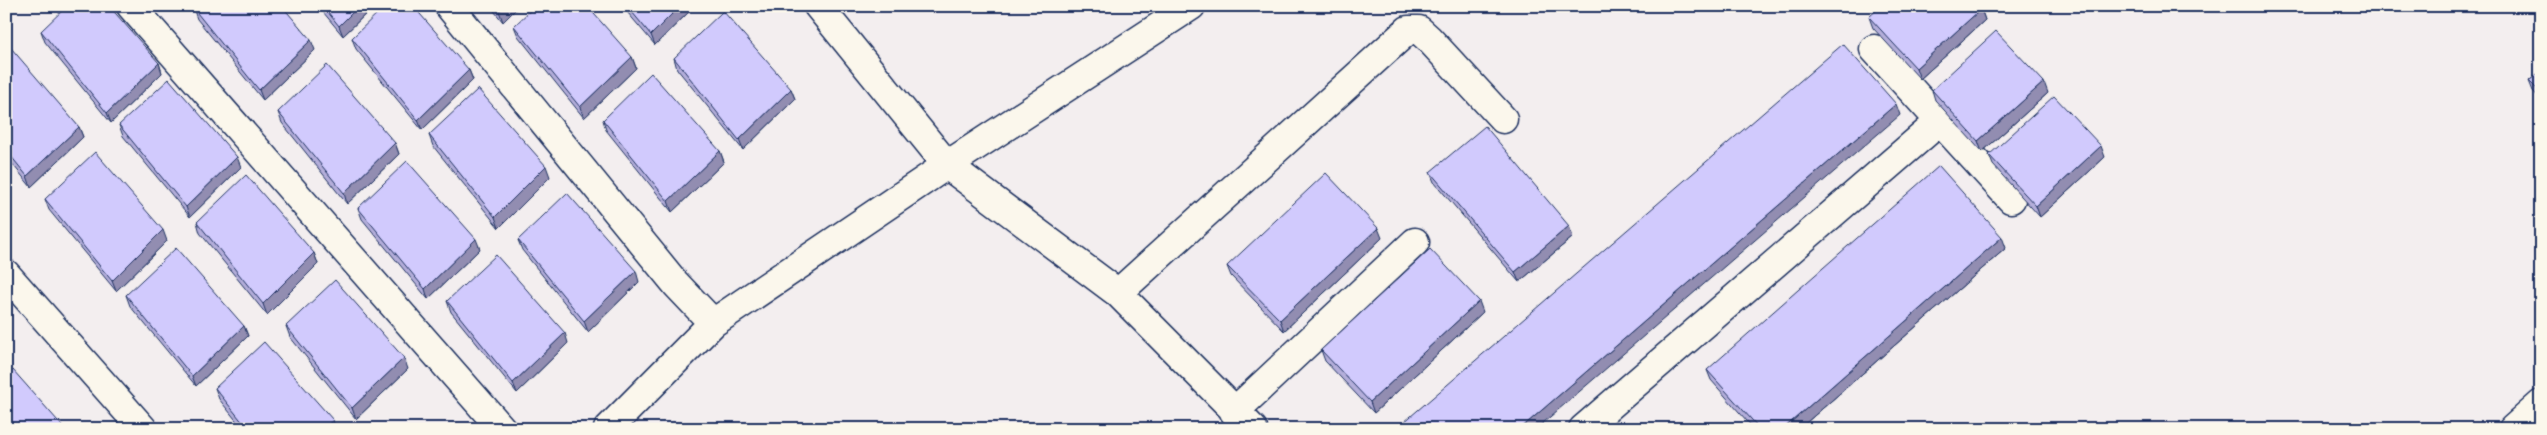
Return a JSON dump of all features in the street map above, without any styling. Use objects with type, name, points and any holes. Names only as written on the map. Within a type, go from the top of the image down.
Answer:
[{"type":"street","points":[[131,6],[502,429]]},
{"type":"street","points":[[449,6],[676,284],[713,323]]},
{"type":"street","points":[[818,6],[947,165],[1118,293],[1244,420],[1415,242]]},
{"type":"street","points":[[608,429],[713,323],[947,165],[1191,6]]},
{"type":"street","points":[[1118,293],[1408,30],[1418,30],[1429,39],[1503,119]]},
{"type":"street","points":[[1874,49],[2011,200]]},
{"type":"street","points":[[1583,429],[1940,121]]},
{"type":"street","points":[[6,274],[143,429]]},
{"type":"street","points":[[2513,429],[2541,404]]},
{"type":"building","points":[[67,6],[109,6],[159,63],[107,113],[41,31]]},
{"type":"building","points":[[195,6],[282,6],[311,40],[259,90],[193,8]]},
{"type":"building","points":[[323,6],[359,6],[339,26]]},
{"type":"building","points":[[385,6],[413,6],[469,70],[418,120],[352,38]]},
{"type":"building","points":[[495,6],[505,6],[499,11]]},
{"type":"building","points":[[535,6],[587,6],[632,57],[580,107],[514,26]]},
{"type":"building","points":[[627,6],[680,6],[651,35]]},
{"type":"building","points":[[1881,6],[1978,6],[1981,9],[1916,68],[1869,17]]},
{"type":"building","points":[[723,11],[791,89],[739,140],[674,58]]},
{"type":"building","points":[[1996,31],[2044,82],[1978,141],[1932,90]]},
{"type":"building","points":[[1843,44],[1896,104],[1520,429],[1396,429]]},
{"type":"building","points":[[11,48],[79,127],[27,176],[6,150],[6,53]]},
{"type":"building","points":[[327,65],[395,143],[344,193],[278,112]]},
{"type":"building","points":[[2541,71],[2541,93],[2529,81]]},
{"type":"building","points":[[651,73],[720,151],[668,201],[603,120]]},
{"type":"building","points":[[169,79],[237,157],[186,207],[119,125]]},
{"type":"building","points":[[478,89],[546,166],[495,217],[429,135]]},
{"type":"building","points":[[2054,96],[2101,146],[2036,206],[1989,155]]},
{"type":"building","points":[[1485,126],[1569,226],[1515,272],[1430,172]]},
{"type":"building","points":[[95,152],[163,230],[112,281],[45,199]]},
{"type":"building","points":[[407,161],[476,239],[425,289],[358,208]]},
{"type":"building","points":[[1939,166],[2002,237],[1783,429],[1760,429],[1707,370]]},
{"type":"building","points":[[1326,173],[1378,228],[1280,320],[1227,266]]},
{"type":"building","points":[[246,175],[314,253],[263,304],[197,222]]},
{"type":"building","points":[[567,193],[636,271],[584,321],[518,240]]},
{"type":"building","points":[[176,248],[244,326],[192,376],[126,295]]},
{"type":"building","points":[[1430,249],[1479,301],[1370,402],[1321,350]]},
{"type":"building","points":[[496,255],[565,333],[513,383],[447,301]]},
{"type":"building","points":[[335,280],[404,358],[352,408],[286,326]]},
{"type":"building","points":[[264,342],[333,420],[323,429],[248,429],[215,388]]},
{"type":"building","points":[[13,370],[65,429],[6,429],[6,377]]}]
